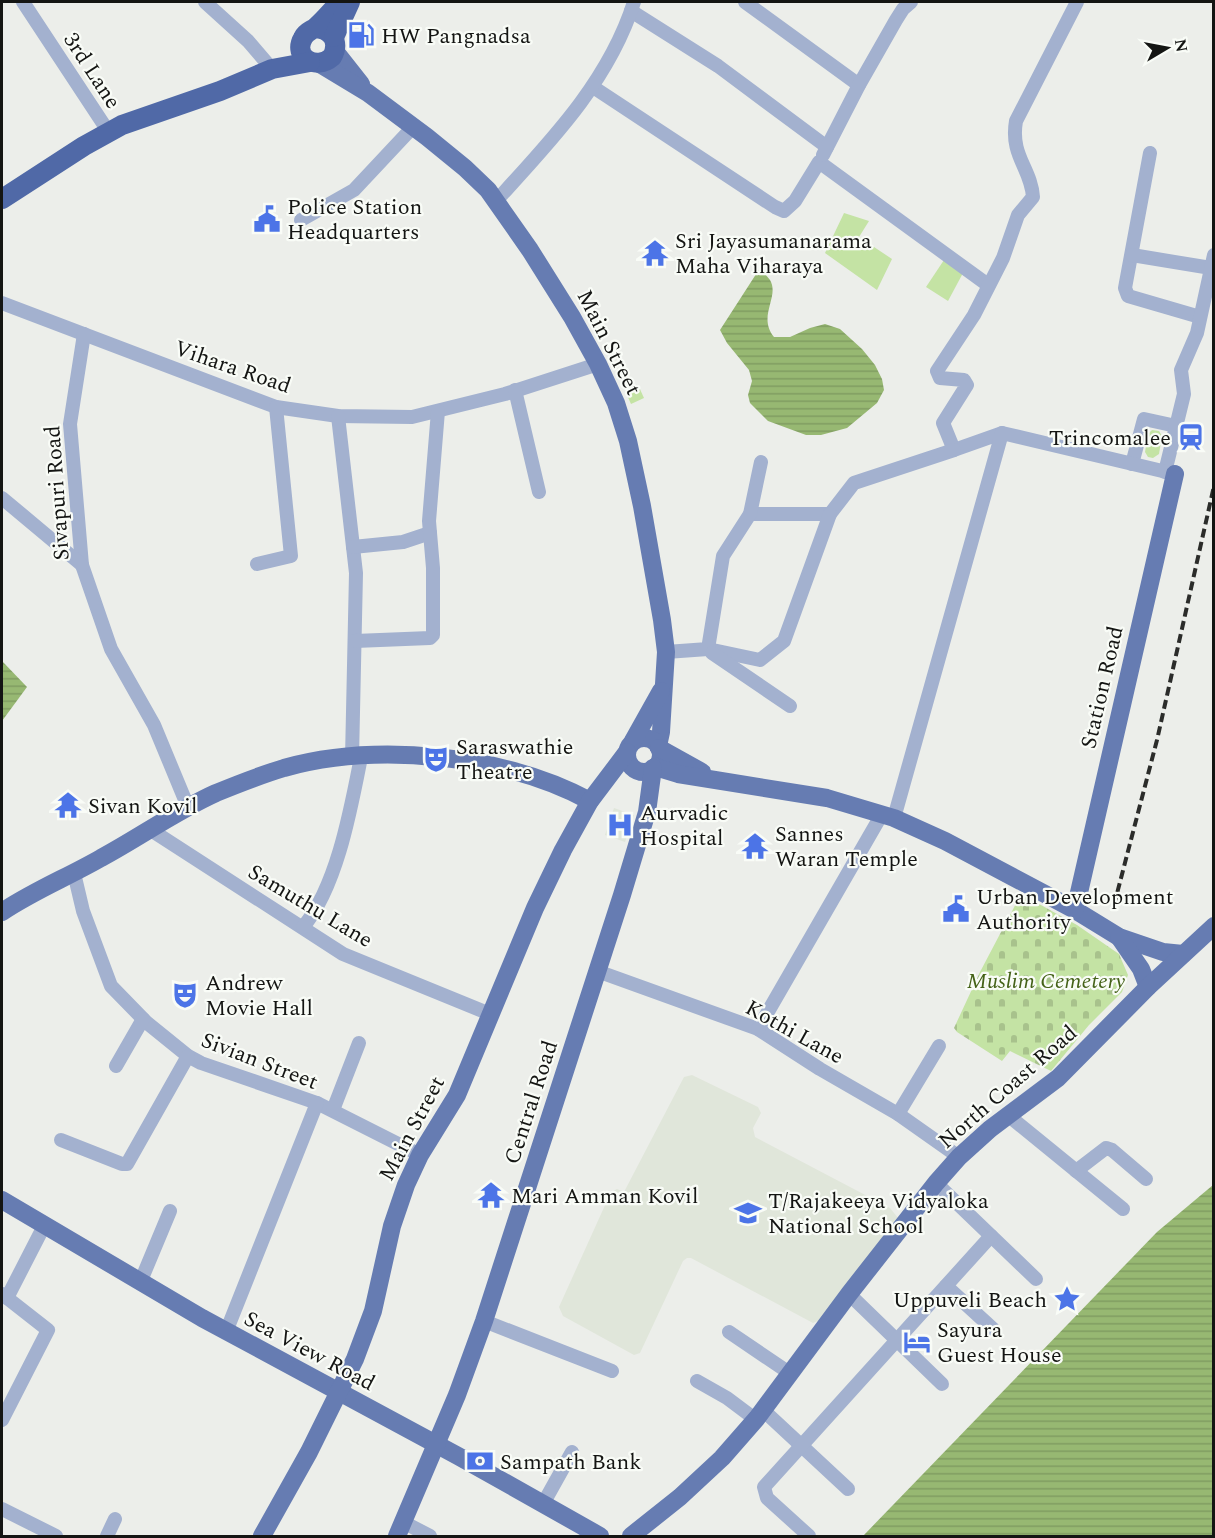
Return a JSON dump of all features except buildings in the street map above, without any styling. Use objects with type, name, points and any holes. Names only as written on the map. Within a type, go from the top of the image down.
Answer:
[{"type":"highway","points":[[272,69],[340,2]]},
{"type":"highway","points":[[2,199],[108,131],[146,115],[220,91],[272,69],[325,54],[350,2]]},
{"type":"highway","points":[[315,28],[322,28],[325,54]]},
{"type":"highway","points":[[300,43],[302,54],[325,54]]},
{"type":"main road","name":"Main Street","points":[[325,54],[368,93],[465,168],[496,201],[567,308],[598,364],[616,403],[632,458],[656,584],[666,652],[659,747]]},
{"type":"main road","name":"Station Road","points":[[1075,910],[1170,473]]},
{"type":"main road","name":"Main Street","points":[[262,1536],[309,1452],[365,1333],[373,1311],[392,1226],[406,1185],[420,1155],[457,1095],[535,908],[590,801],[630,747],[663,687]]},
{"type":"main road","points":[[720,781],[647,738],[642,738],[630,747],[630,765],[647,769],[720,781],[826,798],[888,816],[945,841],[1075,910],[1119,937],[1163,952],[1183,954]]},
{"type":"main road","points":[[2,912],[23,898],[74,873],[188,807],[216,793],[285,768],[356,757],[397,755],[474,762],[543,781],[590,801],[647,769],[660,758],[659,747]]},
{"type":"main road","name":"Central Road","points":[[400,1529],[461,1386],[484,1320],[646,812],[647,769]]},
{"type":"main road","name":"North Coast Road","points":[[631,1536],[680,1497],[722,1458],[791,1374],[849,1294],[959,1156],[990,1129],[1058,1078],[1148,987],[1214,926]]},
{"type":"main road","points":[[1119,937],[1141,969],[1148,987]]},
{"type":"main road","name":"Sea View Road","points":[[2,1200],[226,1332],[437,1444],[600,1536]]},
{"type":"street","name":"3rd Lane","points":[[23,2],[108,131]]},
{"type":"street","points":[[205,2],[248,41],[272,69]]},
{"type":"street","points":[[745,2],[859,85]]},
{"type":"street","points":[[593,87],[784,211],[795,201],[819,162],[899,15],[911,2]]},
{"type":"street","points":[[954,450],[943,423],[967,385],[964,380],[940,378],[937,371],[962,336],[1003,258],[1018,215],[1033,197],[1033,188],[1018,157],[1014,134],[1016,121],[1077,2]]},
{"type":"street","points":[[496,201],[544,149],[593,87],[622,35],[632,7],[718,66],[827,147]]},
{"type":"street","points":[[301,220],[354,190],[413,127]]},
{"type":"street","points":[[1150,153],[1125,288],[1128,296],[1200,317]]},
{"type":"street","points":[[819,162],[988,285]]},
{"type":"street","points":[[666,652],[708,649],[760,660],[783,641],[830,514],[854,483],[1002,433],[1170,473],[1176,426],[1184,394],[1181,370],[1197,333],[1212,261],[1132,255]]},
{"type":"street","name":"Vihara Road","points":[[2,303],[276,407],[338,416],[412,417],[515,390],[598,364]]},
{"type":"street","name":"Sivapuri Road","points":[[84,334],[70,424],[82,565],[111,649],[154,725],[188,807]]},
{"type":"street","points":[[515,390],[539,492]]},
{"type":"street","points":[[257,564],[289,558],[291,554],[276,407]]},
{"type":"street","points":[[355,641],[432,637],[433,568],[430,533],[438,411]]},
{"type":"street","points":[[303,927],[328,885],[352,803],[356,757],[356,573],[338,416]]},
{"type":"street","points":[[1132,464],[1144,419],[1176,426]]},
{"type":"street","points":[[758,1029],[888,816],[1002,433]]},
{"type":"street","points":[[708,649],[723,556],[750,514],[761,462]]},
{"type":"street","points":[[2,498],[82,565]]},
{"type":"street","points":[[750,514],[830,514]]},
{"type":"street","points":[[353,547],[403,542],[430,533]]},
{"type":"street","points":[[708,649],[790,706]]},
{"type":"street","name":"Samuthu Lane","points":[[151,830],[343,954],[490,1014]]},
{"type":"street","name":"Sivian Street","points":[[74,873],[83,911],[111,986],[143,1018],[188,1056],[201,1063],[317,1103],[420,1155]]},
{"type":"street","name":"Kothi Lane","points":[[597,971],[758,1029],[820,1069],[898,1114],[959,1156]]},
{"type":"street","points":[[116,1066],[143,1018]]},
{"type":"street","points":[[333,1110],[359,1043]]},
{"type":"street","points":[[898,1114],[939,1046]]},
{"type":"street","points":[[61,1140],[127,1164],[188,1056]]},
{"type":"street","points":[[226,1332],[317,1103]]},
{"type":"street","points":[[1010,1116],[1123,1209]]},
{"type":"street","points":[[1076,1171],[1106,1148],[1112,1150],[1146,1179]]},
{"type":"street","points":[[936,1183],[1036,1279]]},
{"type":"street","points":[[140,1283],[170,1211]]},
{"type":"street","points":[[2,1420],[48,1330],[4,1296],[45,1224]]},
{"type":"street","points":[[808,1536],[767,1498],[764,1487],[991,1236]]},
{"type":"street","points":[[946,1286],[993,1329]]},
{"type":"street","points":[[849,1294],[942,1384]]},
{"type":"street","points":[[484,1320],[612,1371]]},
{"type":"street","points":[[729,1332],[791,1374]]},
{"type":"street","points":[[697,1381],[759,1414],[800,1445],[848,1489]]},
{"type":"street","points":[[543,1504],[572,1452]]},
{"type":"street","points":[[2,1509],[56,1536]]},
{"type":"street","points":[[107,1536],[115,1519]]},
{"type":"street","points":[[400,1529],[430,1536]]},
{"type":"shaded area","points":[[760,268],[772,286],[768,322],[774,337],[790,337],[825,324],[840,329],[862,349],[875,365],[882,379],[884,390],[877,403],[847,428],[821,435],[806,435],[768,421],[750,403],[748,395],[752,381],[749,370],[727,343],[720,330]]},
{"type":"shaded area","points":[[2,661],[27,687],[2,721]]},
{"type":"shaded area","name":"Aurvadic Hospital","points":[[614,808],[634,815],[625,842],[605,835]]},
{"type":"shaded area","name":"T/Rajakeeya Vidyaloka National School","points":[[692,1075],[758,1107],[761,1113],[753,1128],[755,1137],[890,1208],[898,1218],[820,1320],[813,1323],[691,1258],[687,1258],[683,1261],[640,1353],[634,1355],[563,1316],[559,1307],[611,1192],[617,1189],[624,1192],[684,1077]]},
{"type":"shaded area","points":[[1213,1185],[1213,1536],[863,1536],[1157,1232]]},
{"type":"green space","points":[[844,213],[869,221],[859,237],[892,259],[877,290],[825,253]]},
{"type":"green space","points":[[944,260],[963,273],[948,301],[926,287]]},
{"type":"green space","points":[[639,387],[644,398],[631,404],[626,393]]},
{"type":"green space","points":[[1152,430],[1159,431],[1162,436],[1159,454],[1153,458],[1148,457],[1145,452],[1148,434]]},
{"type":"green space","name":"Muslim Cemetery","points":[[1021,894],[1077,925],[1119,954],[1128,975],[1122,992],[1089,1025],[1051,1071],[1010,1051],[1002,1061],[954,1028]]},
{"type":"railway","points":[[1114,905],[1157,740],[1214,486]]},
{"type":"place","name":"HW Pangnadsa","points":[[361,35]]},
{"type":"place","name":"Police Station Headquarters","points":[[267,219]]},
{"type":"place","name":"Sri Jayasumanarama Maha Viharaya","points":[[655,253]]},
{"type":"place","name":"Trincomalee","points":[[1191,437]]},
{"type":"place","name":"Saraswathie Theatre","points":[[436,759]]},
{"type":"place","name":"Sivan Kovil","points":[[68,805]]},
{"type":"place","name":"Aurvadic Hospital","points":[[620,825]]},
{"type":"place","name":"Sannes Waran Temple","points":[[755,846]]},
{"type":"place","name":"Urban Development Authority","points":[[956,909]]},
{"type":"place","name":"Andrew Movie Hall","points":[[185,995]]},
{"type":"place","name":"Mari Amman Kovil","points":[[491,1195]]},
{"type":"place","name":"T/Rajakeeya Vidyaloka National School","points":[[748,1213]]},
{"type":"place","name":"Uppuveli Beach","points":[[1067,1299]]},
{"type":"place","name":"Sayura Guest House","points":[[917,1342]]},
{"type":"place","name":"Sampath Bank","points":[[480,1461]]}]
